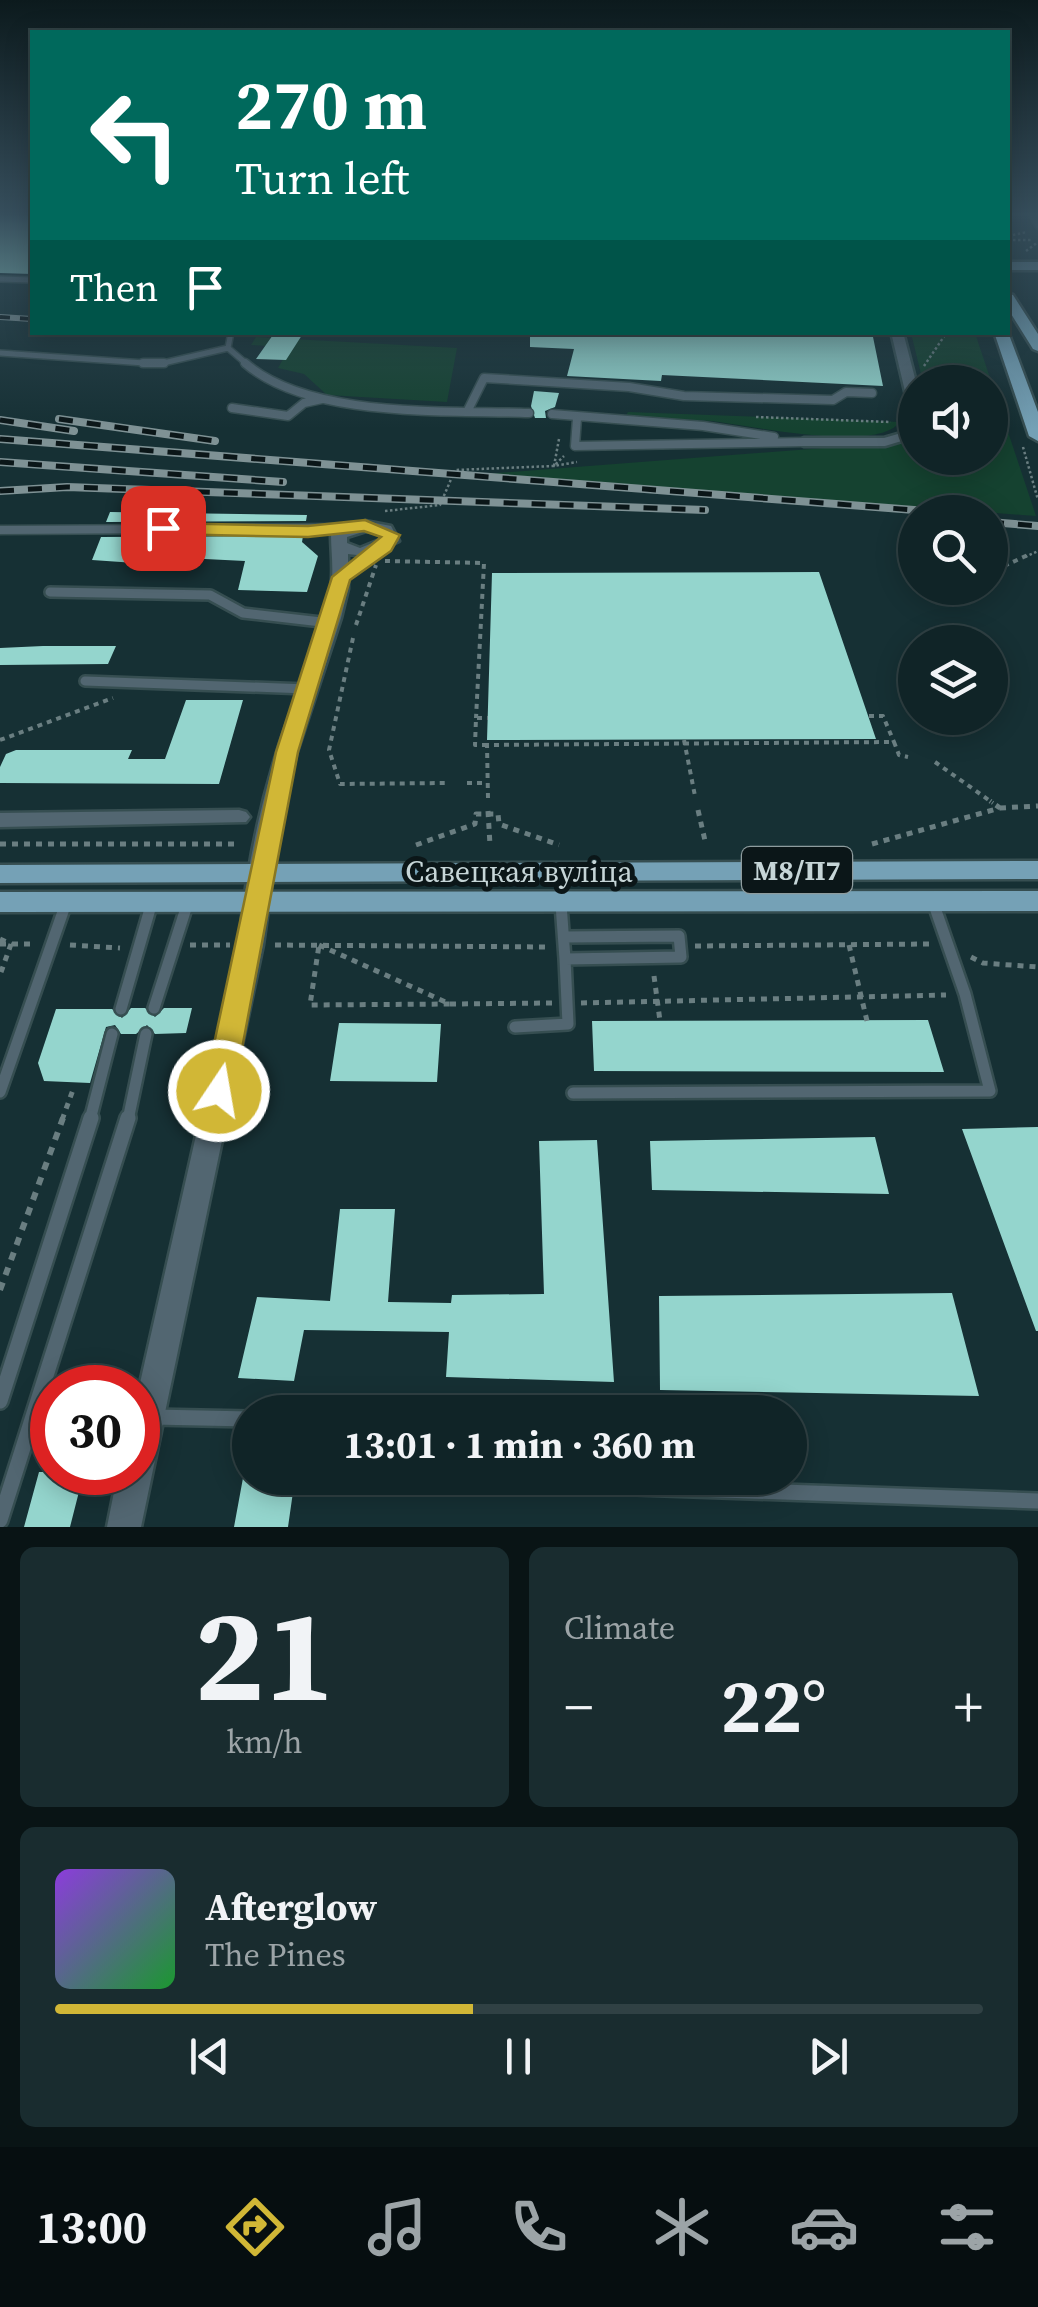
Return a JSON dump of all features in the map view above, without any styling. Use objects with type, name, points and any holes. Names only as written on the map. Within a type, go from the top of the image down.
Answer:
[{"type":"main road","points":[[1010,301],[1038,346]]},
{"type":"main road","points":[[1002,335],[1038,436]]},
{"type":"main road","name":"Савецкая вуліца","points":[[0,874],[1038,870]]},
{"type":"main road","points":[[1006,900],[1038,909]]},
{"type":"main road","name":"Савецкая вуліца","points":[[0,902],[561,904],[1038,900]]},
{"type":"street","points":[[897,335],[905,365]]},
{"type":"street","points":[[804,442],[885,442],[898,438]]},
{"type":"street","points":[[347,535],[374,551]]},
{"type":"street","points":[[341,577],[391,541],[391,535],[347,535]]},
{"type":"street","points":[[159,1365],[251,946],[254,904],[287,752],[330,623],[347,535]]},
{"type":"street","points":[[0,820],[238,817]]},
{"type":"street","points":[[124,1527],[130,1495]]},
{"type":"lane","points":[[230,335],[228,348],[239,362],[323,398],[375,406],[529,413]]},
{"type":"lane","points":[[0,353],[159,364],[228,348]]},
{"type":"lane","points":[[468,410],[484,378],[629,387],[684,396],[833,400],[846,392],[872,394]]},
{"type":"lane","points":[[232,408],[288,416],[304,403],[323,398]]},
{"type":"lane","points":[[552,414],[703,426],[804,442]]},
{"type":"lane","points":[[576,418],[574,446],[804,442]]},
{"type":"lane","points":[[0,530],[54,526],[347,535]]},
{"type":"lane","points":[[308,532],[347,535]]},
{"type":"lane","points":[[50,592],[210,595],[243,613],[330,623]]},
{"type":"lane","points":[[86,681],[307,689]]},
{"type":"lane","points":[[573,1093],[990,1091],[965,994],[933,901]]},
{"type":"lane","points":[[0,1092],[66,902]]},
{"type":"lane","points":[[121,1009],[152,902]]},
{"type":"lane","points":[[154,1008],[188,902]]},
{"type":"lane","points":[[514,1028],[564,1026],[570,1020],[559,951],[561,904]]},
{"type":"lane","points":[[679,936],[681,957],[652,958],[559,951],[679,936]]},
{"type":"lane","points":[[0,1401],[98,1097],[112,1034]]},
{"type":"lane","points":[[0,1520],[128,1123],[146,1034]]},
{"type":"lane","points":[[160,1418],[232,1419]]},
{"type":"lane","points":[[807,1493],[1038,1501]]},
{"type":"path","points":[[924,365],[944,335]]},
{"type":"path","points":[[347,535],[378,512],[440,504],[455,470],[554,466],[574,446]]},
{"type":"path","points":[[1008,564],[1038,551]]},
{"type":"path","points":[[356,625],[371,570],[381,562],[446,559],[484,563],[475,744],[894,742]]},
{"type":"path","points":[[353,638],[330,750],[340,784],[446,783]]},
{"type":"path","points":[[0,740],[155,683]]},
{"type":"path","points":[[868,716],[883,716],[900,755],[908,757]]},
{"type":"path","points":[[476,718],[488,718]]},
{"type":"path","points":[[684,742],[696,796]]},
{"type":"path","points":[[488,744],[488,798]]},
{"type":"path","points":[[935,762],[1000,808]]},
{"type":"path","points":[[467,783],[488,783]]},
{"type":"path","points":[[872,844],[1000,808],[1037,808]]},
{"type":"path","points":[[698,810],[706,844]]},
{"type":"path","points":[[488,812],[490,845]]},
{"type":"path","points":[[416,845],[475,824],[476,814],[488,812],[498,814],[499,824],[559,845]]},
{"type":"path","points":[[0,844],[235,844]]},
{"type":"path","points":[[0,941],[136,948]]},
{"type":"path","points":[[0,975],[12,944]]},
{"type":"path","points":[[679,946],[948,944],[983,963],[1038,968]]},
{"type":"path","points":[[173,945],[559,951]]},
{"type":"path","points":[[319,945],[310,1005],[965,994]]},
{"type":"path","points":[[319,945],[450,1004]]},
{"type":"path","points":[[849,945],[867,1020]]},
{"type":"path","points":[[652,958],[660,1020]]},
{"type":"path","points":[[0,1290],[74,1087]]},
{"type":"green space","points":[[911,335],[976,335],[986,365],[919,365]]},
{"type":"green space","points":[[256,337],[457,348],[447,402],[327,395],[304,374],[278,368],[290,347],[251,345]]},
{"type":"green space","points":[[628,412],[898,423],[887,431],[866,436],[839,437],[711,421],[625,417]]},
{"type":"green space","points":[[1008,432],[1036,516],[1008,514],[1008,495],[898,495],[898,506],[484,474],[898,442],[898,475],[1008,475]]},
{"type":"building","points":[[273,335],[302,335],[286,360],[256,359]]},
{"type":"building","points":[[530,335],[873,335],[883,386],[662,375],[661,381],[567,376],[574,349],[530,347]]},
{"type":"building","points":[[534,391],[559,393],[555,407],[545,411],[546,418],[535,418],[531,406]]},
{"type":"building","points":[[110,512],[307,515],[306,521],[106,522]]},
{"type":"building","points":[[303,536],[302,542],[318,556],[307,592],[238,590],[245,561],[185,558],[179,566],[92,560],[101,537]]},
{"type":"building","points":[[819,572],[876,739],[487,740],[492,573]]},
{"type":"building","points":[[116,646],[108,664],[0,665],[0,648]]},
{"type":"building","points":[[186,700],[243,700],[219,784],[0,783],[0,767],[6,754],[16,750],[132,750],[128,759],[165,759]]},
{"type":"building","points":[[131,1008],[145,1008],[155,1017],[164,1008],[192,1008],[186,1033],[155,1034],[147,1025],[136,1034],[121,1034],[115,1025],[106,1027],[90,1083],[44,1081],[38,1063],[56,1009],[112,1009],[122,1018]]},
{"type":"building","points":[[928,1020],[944,1072],[594,1071],[592,1021]]},
{"type":"building","points":[[339,1023],[441,1024],[437,1082],[330,1081]]},
{"type":"building","points":[[1038,1127],[1038,1331],[1036,1331],[962,1129]]},
{"type":"building","points":[[875,1137],[889,1194],[652,1190],[650,1141]]},
{"type":"building","points":[[597,1140],[614,1382],[446,1377],[449,1332],[304,1330],[294,1381],[238,1378],[257,1297],[330,1301],[340,1209],[395,1209],[388,1302],[451,1303],[452,1295],[544,1294],[539,1141]]},
{"type":"building","points":[[952,1293],[979,1396],[660,1390],[659,1296]]},
{"type":"building","points":[[33,1495],[78,1495],[70,1527],[24,1527]]},
{"type":"building","points":[[240,1495],[293,1495],[288,1527],[234,1527]]},
{"type":"railway","points":[[0,317],[30,319]]},
{"type":"railway","points":[[59,419],[215,441]]},
{"type":"railway","points":[[0,420],[74,431]]},
{"type":"railway","points":[[0,439],[898,509]]},
{"type":"railway","points":[[0,462],[283,482]]},
{"type":"railway","points":[[0,491],[67,487],[705,510]]},
{"type":"railway","points":[[1008,524],[1038,526]]},
{"type":"route","points":[[163,528],[308,532],[374,526],[391,535],[385,547],[341,577],[330,623],[287,752],[219,1091]]}]
